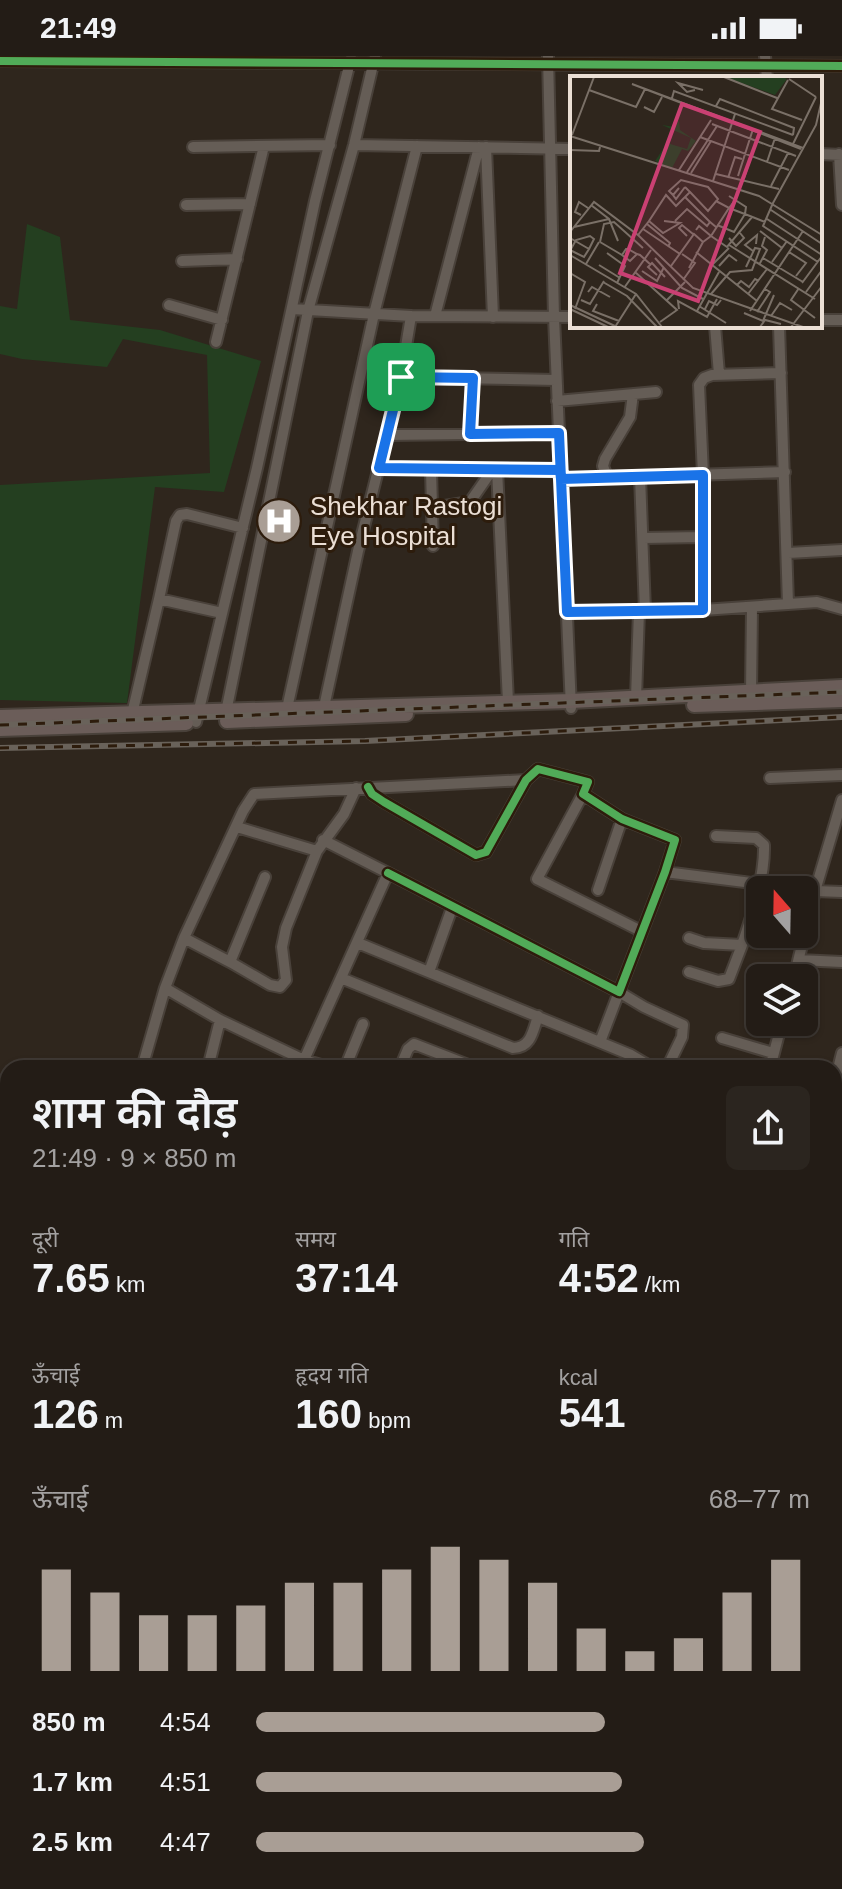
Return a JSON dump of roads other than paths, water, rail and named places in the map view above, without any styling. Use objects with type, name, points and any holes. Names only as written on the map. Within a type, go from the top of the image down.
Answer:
[{"type":"highway","points":[[286,713],[324,707],[508,702],[571,705],[636,698],[842,687]]},
{"type":"highway","points":[[0,729],[286,713],[842,700]]},
{"type":"highway","points":[[0,717],[132,714],[197,718]]},
{"type":"street","points":[[197,718],[351,60]]},
{"type":"street","points":[[225,716],[308,311],[374,60]]},
{"type":"street","points":[[548,60],[556,380],[571,705]]},
{"type":"street","points":[[0,61],[766,60],[842,66]]},
{"type":"street","points":[[193,147],[330,145]]},
{"type":"street","points":[[354,145],[570,149]]},
{"type":"street","points":[[216,342],[264,146]]},
{"type":"street","points":[[286,713],[374,314],[417,146]]},
{"type":"street","points":[[435,316],[483,147]]},
{"type":"street","points":[[483,147],[493,317]]},
{"type":"street","points":[[841,154],[842,205]]},
{"type":"street","points":[[186,205],[250,204]]},
{"type":"street","points":[[182,261],[237,259]]},
{"type":"street","points":[[169,305],[222,320]]},
{"type":"street","points":[[292,309],[411,316],[570,317]]},
{"type":"street","points":[[324,707],[401,377],[411,316]]},
{"type":"street","points":[[715,328],[719,374]]},
{"type":"street","points":[[779,328],[788,604]]},
{"type":"street","points":[[703,610],[699,385],[704,378],[719,374],[781,373]]},
{"type":"street","points":[[401,377],[556,380]]},
{"type":"street","points":[[470,434],[473,378]]},
{"type":"street","points":[[557,401],[656,392]]},
{"type":"street","points":[[607,477],[603,466],[605,459],[630,417],[633,394]]},
{"type":"street","points":[[387,435],[559,433]]},
{"type":"street","points":[[379,468],[495,469],[607,477],[785,472]]},
{"type":"street","points":[[431,469],[433,546]]},
{"type":"street","points":[[432,508],[470,502],[495,469]]},
{"type":"street","points":[[495,469],[508,702]]},
{"type":"street","points":[[636,698],[642,611],[640,476]]},
{"type":"street","points":[[132,714],[177,517],[187,514],[243,528]]},
{"type":"street","points":[[643,538],[702,537]]},
{"type":"street","points":[[788,553],[842,550]]},
{"type":"street","points":[[159,599],[222,613]]},
{"type":"street","points":[[567,612],[703,610],[817,602],[842,609]]},
{"type":"street","points":[[751,693],[752,607]]},
{"type":"street","points":[[368,787],[384,802],[480,856],[486,852],[526,780],[538,769],[588,782],[537,879],[641,931]]},
{"type":"street","points":[[770,778],[842,775]]},
{"type":"street","points":[[144,1060],[165,988],[184,938],[254,794],[526,780]]},
{"type":"street","points":[[184,938],[270,985],[283,986],[286,980],[282,940],[317,851],[344,814],[356,788]]},
{"type":"street","points":[[583,794],[622,819],[675,840],[600,1042]]},
{"type":"street","points":[[818,881],[842,800]]},
{"type":"street","points":[[598,890],[622,819]]},
{"type":"street","points":[[237,827],[317,851]]},
{"type":"street","points":[[716,836],[756,838],[762,842],[764,850],[760,876]]},
{"type":"street","points":[[323,840],[683,1025],[682,1037],[671,1060]]},
{"type":"street","points":[[665,872],[746,881]]},
{"type":"street","points":[[165,988],[220,1020],[304,1060],[388,873]]},
{"type":"street","points":[[230,962],[265,877]]},
{"type":"street","points":[[818,891],[842,892]]},
{"type":"street","points":[[429,972],[452,908]]},
{"type":"street","points":[[689,972],[718,981],[729,979],[746,930]]},
{"type":"street","points":[[689,938],[713,944],[742,945]]},
{"type":"street","points":[[358,943],[639,1060]]},
{"type":"street","points":[[798,964],[802,948]]},
{"type":"street","points":[[799,960],[842,962]]},
{"type":"street","points":[[341,978],[513,1048],[528,1043],[538,1016]]},
{"type":"street","points":[[210,1060],[220,1020]]},
{"type":"street","points":[[348,1060],[363,1024]]},
{"type":"street","points":[[772,1060],[778,1036]]},
{"type":"street","points":[[722,1038],[773,1053]]},
{"type":"street","points":[[403,1060],[414,1044],[451,1060]]},
{"type":"street","points":[[287,1060],[289,1055]]},
{"type":"railway","points":[[0,725],[842,692]]},
{"type":"railway","points":[[0,748],[365,741],[842,717]]},
{"type":"place","name":"Shekhar Rastogi Eye Hospital","points":[[279,521]]}]
